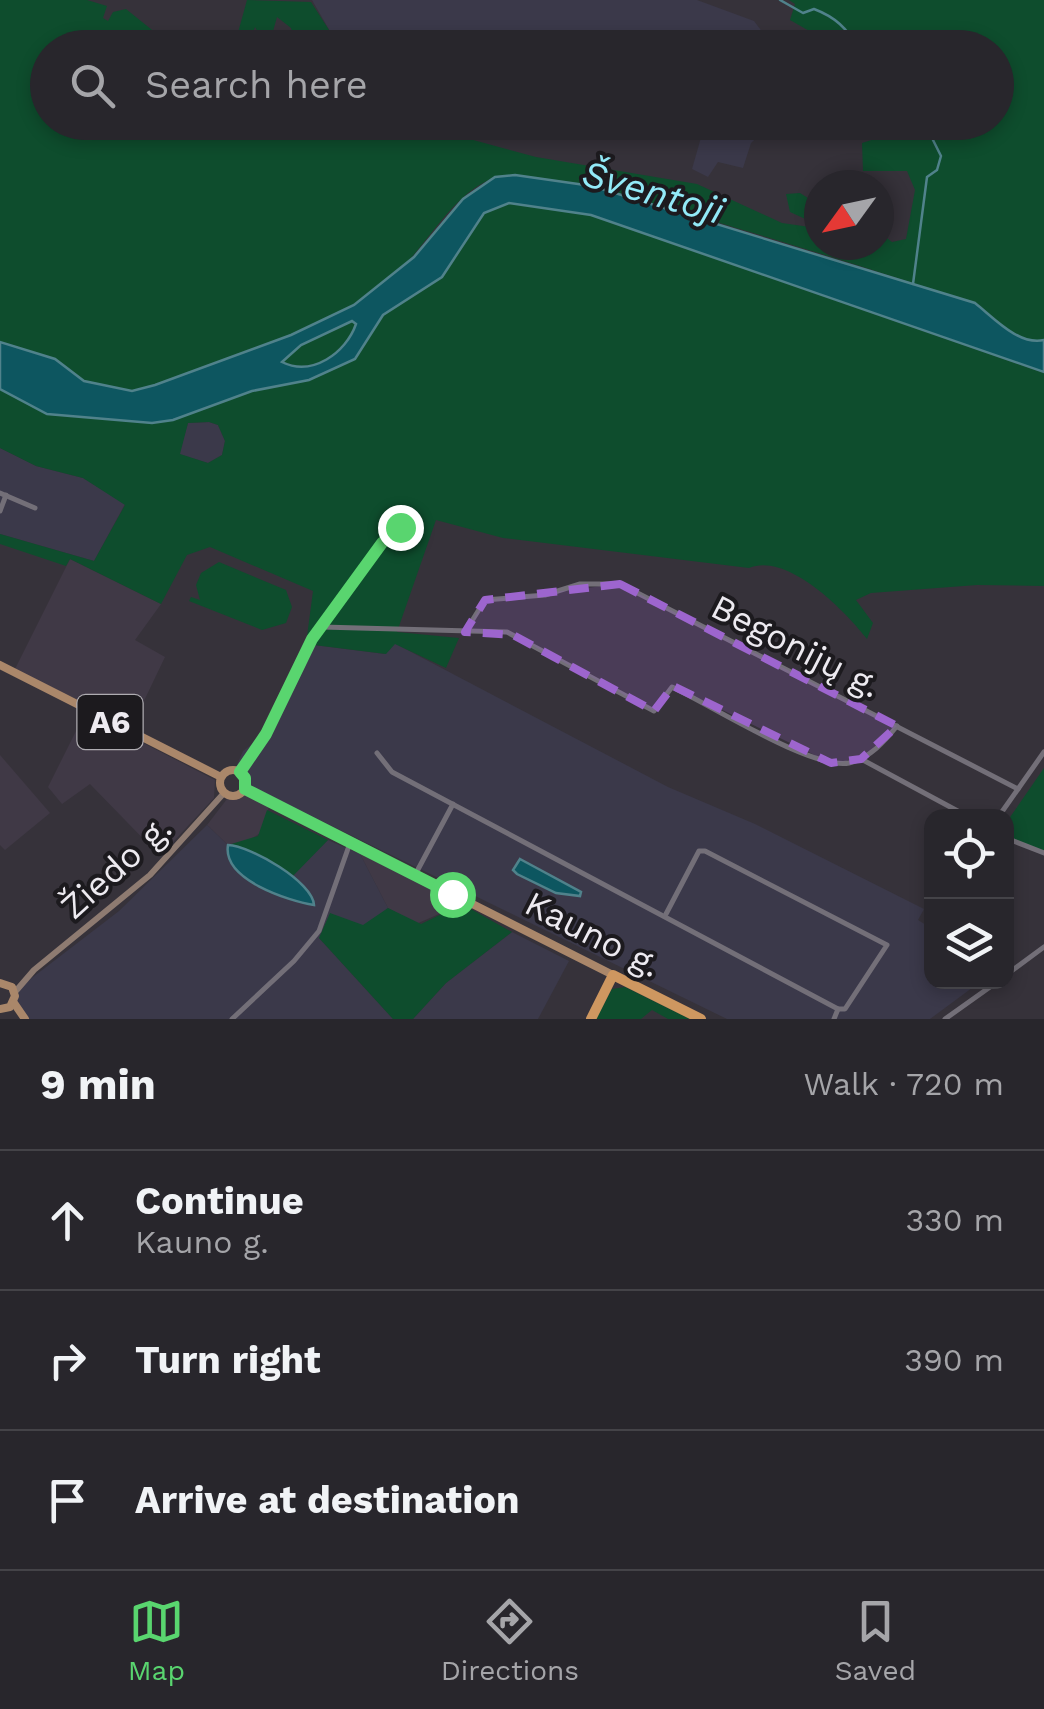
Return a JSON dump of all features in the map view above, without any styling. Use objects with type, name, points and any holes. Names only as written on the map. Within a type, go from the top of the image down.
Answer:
[{"type":"highway","points":[[591,1019],[613,974]]},
{"type":"highway","name":"Kauno g.","points":[[613,974],[702,1019]]},
{"type":"main road","name":"A6","points":[[0,666],[221,777]]},
{"type":"main road","points":[[228,771],[240,772],[245,778],[245,789],[236,796],[224,793],[221,777],[228,771]]},
{"type":"main road","name":"Kauno g.","points":[[245,789],[613,974]]},
{"type":"main road","points":[[8,987],[7,1007],[23,1019]]},
{"type":"street","points":[[0,511],[3,494],[35,508]]},
{"type":"street","points":[[240,772],[266,734],[294,670],[322,627],[382,543],[409,522]]},
{"type":"street","name":"Begonijų g.","points":[[465,632],[485,600],[546,595],[580,584],[603,582],[628,587],[1018,789]]},
{"type":"street","points":[[322,627],[513,634],[654,711],[672,687],[734,721],[831,763],[861,759],[897,726]]},
{"type":"street","points":[[1004,809],[1044,752]]},
{"type":"street","points":[[377,753],[386,769],[666,914],[672,923],[838,1009],[845,1009],[860,992],[887,946],[705,851],[699,851],[666,914]]},
{"type":"street","points":[[861,759],[953,809]]},
{"type":"street","name":"Žiedo g.","points":[[8,987],[150,875],[224,793]]},
{"type":"street","points":[[415,875],[453,804]]},
{"type":"street","points":[[1014,841],[1044,853]]},
{"type":"street","points":[[232,1019],[294,961],[319,931],[350,842]]},
{"type":"street","points":[[1014,969],[1044,947]]},
{"type":"street","points":[[945,1019],[987,989]]},
{"type":"street","points":[[834,1019],[838,1009]]},
{"type":"highlighted area","points":[[620,584],[897,726],[861,759],[831,763],[673,686],[654,711],[513,635],[465,632],[485,600]]},
{"type":"shaded area","points":[[312,0],[697,0],[754,21],[761,30],[329,30]]},
{"type":"shaded area","points":[[700,140],[754,140],[743,168],[718,162],[708,177],[692,169]]},
{"type":"shaded area","points":[[188,423],[218,425],[225,441],[222,455],[208,463],[179,454]]},
{"type":"shaded area","points":[[0,448],[36,466],[83,478],[125,504],[94,561],[0,534]]},
{"type":"shaded area","points":[[70,559],[161,604],[135,640],[165,657],[131,728],[15,669]]},
{"type":"shaded area","points":[[394,643],[668,787],[755,824],[924,909],[918,920],[924,924],[924,989],[971,989],[930,1019],[727,1019],[250,786],[236,767],[243,751],[260,738],[306,644],[385,654]]},
{"type":"shaded area","points":[[85,713],[215,780],[214,798],[160,856],[90,784],[62,804],[48,787]]},
{"type":"shaded area","points":[[0,755],[50,813],[5,850],[0,845]]},
{"type":"shaded area","points":[[246,795],[269,806],[263,831],[250,840],[228,845],[207,825],[227,799]]},
{"type":"shaded area","points":[[207,825],[228,845],[227,854],[249,880],[269,893],[311,906],[313,896],[292,877],[299,868],[328,840],[360,854],[388,908],[369,924],[319,938],[393,1019],[28,1019],[16,1003],[20,987],[119,911]]},
{"type":"shaded area","points":[[360,854],[462,904],[416,924],[388,908]]},
{"type":"shaded area","points":[[512,932],[569,961],[538,1019],[413,1019],[446,983]]},
{"type":"green space","points":[[0,0],[87,0],[107,6],[103,18],[108,21],[113,12],[126,9],[152,30],[30,30],[30,140],[474,140],[536,157],[697,184],[782,223],[804,226],[804,248],[578,186],[524,177],[491,179],[460,200],[397,273],[357,302],[272,342],[132,391],[83,381],[55,359],[0,342]]},
{"type":"green space","points":[[247,0],[311,2],[329,30],[292,30],[277,17],[273,30],[239,30]]},
{"type":"green space","points":[[789,0],[1044,0],[1044,340],[1025,339],[975,303],[841,260],[894,260],[894,242],[906,239],[915,190],[907,171],[863,170],[862,143],[1014,140],[1014,30],[808,30],[790,20],[795,4]]},
{"type":"green space","points":[[786,194],[804,196],[804,218],[790,212]]},
{"type":"green space","points":[[509,203],[591,215],[1044,373],[1044,586],[977,585],[871,593],[856,600],[873,623],[867,639],[831,600],[798,576],[781,569],[503,538],[436,520],[397,632],[459,638],[446,668],[395,644],[386,654],[306,644],[313,591],[210,547],[187,555],[161,604],[70,559],[66,566],[0,544],[0,534],[94,561],[125,505],[83,478],[36,466],[0,448],[0,389],[47,414],[152,423],[173,420],[252,391],[309,380],[355,359],[383,315],[442,277],[484,213]],"holes":[[[188,423],[218,425],[225,441],[222,455],[208,463],[180,454]]]},
{"type":"green space","points":[[352,321],[356,324],[351,334],[326,359],[304,366],[282,361],[301,345]]},
{"type":"green space","points":[[219,562],[286,590],[292,607],[286,623],[262,630],[189,601],[191,597],[200,600],[196,585],[201,573]]},
{"type":"green space","points":[[1044,768],[1044,851],[1014,840],[1014,811]]},
{"type":"green space","points":[[267,810],[328,840],[292,877],[241,847],[228,845],[258,836]]},
{"type":"green space","points":[[462,904],[512,932],[446,983],[413,1019],[393,1019],[319,938],[330,913],[363,925],[388,908],[421,924]]},
{"type":"green space","points":[[625,987],[690,1019],[668,1019],[652,1010],[641,1019],[596,1019],[612,989]]},
{"type":"water","points":[[515,175],[592,186],[804,251],[804,260],[834,260],[975,303],[1016,335],[1044,340],[1044,372],[591,215],[509,203],[484,213],[442,277],[383,315],[355,359],[309,380],[252,391],[173,420],[152,423],[47,414],[0,389],[0,342],[55,359],[84,381],[132,391],[291,335],[354,305],[414,257],[463,199],[495,177]],"holes":[[[352,321],[356,324],[336,353],[316,364],[293,366],[282,362],[301,345]]]},
{"type":"water","points":[[228,845],[251,852],[292,876],[311,896],[314,905],[289,899],[246,878],[235,869]]},
{"type":"water","points":[[520,859],[581,892],[580,896],[556,893],[517,874],[513,870]]},
{"type":"waterway","points":[[780,0],[803,13],[814,9],[846,30]]},
{"type":"waterway","points":[[913,284],[927,177],[937,170],[941,156],[933,140]]},
{"type":"route","points":[[400,527],[382,543],[312,639],[266,734],[240,772],[245,778],[245,789],[452,894]]},
{"type":"water label","name":"Šventoji","points":[[653,192]]}]
